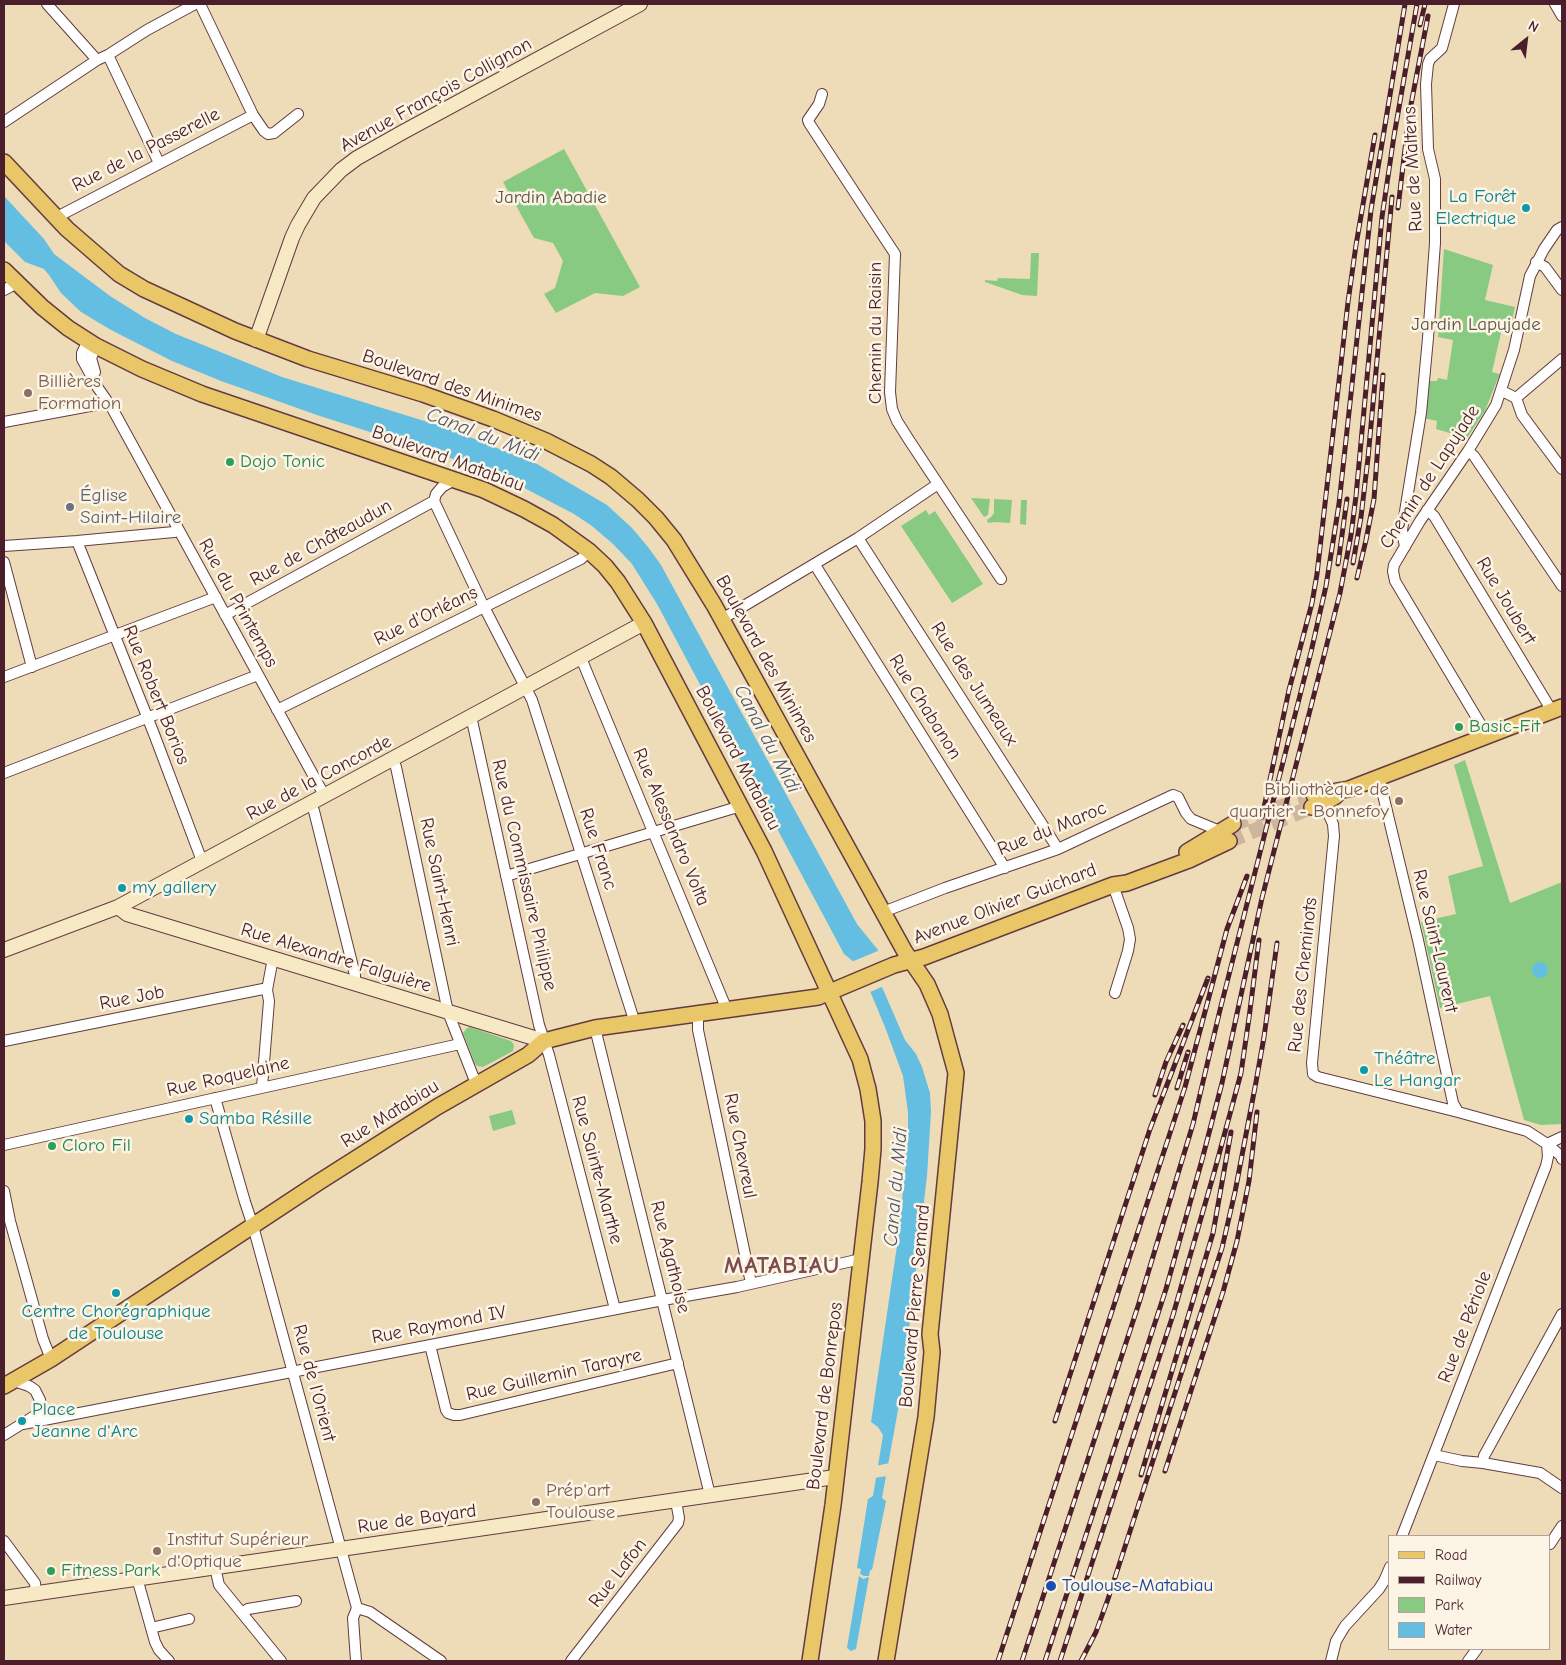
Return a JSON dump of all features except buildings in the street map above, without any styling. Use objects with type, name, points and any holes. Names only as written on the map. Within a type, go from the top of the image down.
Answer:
[{"type":"main road","name":"Boulevard des Minimes","points":[[4,162],[56,218],[102,260],[131,281],[179,306],[256,340],[308,359],[423,394],[493,418],[546,441],[591,464],[638,500],[674,540],[722,619],[911,961]]},
{"type":"main road","name":"Boulevard Matabiau","points":[[4,270],[10,286],[61,323],[92,344],[142,369],[202,394],[484,490],[553,524],[589,551],[618,582],[644,623],[741,806],[830,992]]},
{"type":"main road","points":[[1316,802],[1557,709]]},
{"type":"main road","points":[[1316,802],[1333,793],[1349,789]]},
{"type":"main road","name":"Avenue Olivier Guichard","points":[[851,983],[894,965],[924,958],[1113,885],[1127,883],[1172,866],[1227,832]]},
{"type":"main road","name":"Boulevard Pierre Semard","points":[[886,1661],[926,1417],[932,1352],[930,1334],[956,1073],[940,1014],[923,976],[911,961]]},
{"type":"main road","name":"Rue Matabiau","points":[[9,1384],[51,1359],[361,1155],[437,1107],[528,1055],[544,1040],[595,1028],[818,997],[851,983]]},
{"type":"main road","name":"Boulevard de Bonrepos","points":[[810,1661],[835,1477],[874,1149],[873,1122],[868,1089],[860,1059],[830,992]]},
{"type":"street","points":[[47,4],[97,60]]},
{"type":"street","points":[[4,122],[97,60],[195,4]]},
{"type":"street","points":[[200,4],[253,115],[264,131],[268,134],[274,133],[298,114]]},
{"type":"street","name":"Avenue François Collignon","points":[[256,340],[298,225],[314,198],[341,170],[356,158],[640,4]]},
{"type":"street","name":"Rue de Maltens","points":[[1405,547],[1402,530],[1421,413],[1435,242],[1435,180],[1428,149],[1426,84],[1428,64],[1442,48],[1454,4]]},
{"type":"street","points":[[1555,4],[1562,16]]},
{"type":"street","points":[[108,55],[160,163]]},
{"type":"street","name":"Chemin du Raisin","points":[[822,94],[819,104],[808,120],[809,123],[895,254],[890,400],[897,421],[938,484]]},
{"type":"street","name":"Rue de la Passerelle","points":[[56,218],[253,115]]},
{"type":"street","name":"Chemin de Lapujade","points":[[1487,735],[1395,581],[1393,576],[1394,565],[1492,414],[1502,391],[1514,350],[1526,292],[1536,262],[1557,230],[1562,227]]},
{"type":"street","points":[[1536,262],[1545,267],[1562,290]]},
{"type":"street","name":"Rue du Printemps","points":[[92,344],[91,362],[107,401],[324,795]]},
{"type":"street","points":[[1516,398],[1562,359]]},
{"type":"street","points":[[1502,391],[1516,398],[1522,415],[1562,469]]},
{"type":"street","points":[[4,422],[100,404],[107,401]]},
{"type":"street","points":[[1468,451],[1474,456],[1562,586]]},
{"type":"street","points":[[434,501],[436,494],[442,487],[454,480]]},
{"type":"street","points":[[722,619],[815,565],[938,484],[1001,579]]},
{"type":"street","name":"Rue Franc","points":[[434,501],[484,607],[532,700],[635,1023]]},
{"type":"street","name":"Rue de Châteaudun","points":[[225,615],[434,501]]},
{"type":"street","name":"Rue Joubert","points":[[1428,510],[1434,516],[1557,709]]},
{"type":"street","points":[[4,546],[77,542],[174,532],[178,530]]},
{"type":"street","name":"Rue des Jumeaux","points":[[858,538],[1058,849]]},
{"type":"street","name":"Rue Robert Borios","points":[[77,542],[148,719],[202,861]]},
{"type":"street","name":"Rue d'Orléans","points":[[277,710],[581,559],[589,551]]},
{"type":"street","points":[[4,562],[32,667]]},
{"type":"street","name":"Rue Chabanon","points":[[815,565],[1005,868]]},
{"type":"street","points":[[4,677],[216,597]]},
{"type":"street","name":"Rue de la Concorde","points":[[4,950],[118,906],[644,623]]},
{"type":"street","name":"Rue Alessandro Volta","points":[[581,658],[727,1010]]},
{"type":"street","points":[[4,773],[258,675]]},
{"type":"street","name":"Rue du Commissaire Philippe","points":[[471,716],[539,1025],[544,1040]]},
{"type":"street","name":"Rue Saint-Henri","points":[[392,760],[396,767],[446,995],[448,1012],[473,1076],[478,1084]]},
{"type":"street","name":"Rue Saint-Laurent","points":[[1379,778],[1418,940],[1453,1103],[1458,1112]]},
{"type":"street","name":"Rue du Maroc","points":[[883,912],[936,891],[1058,849],[1173,795],[1178,797],[1191,819],[1227,832]]},
{"type":"street","name":"Rue des Cheminots","points":[[1316,802],[1328,813],[1333,824],[1334,836],[1312,1063],[1313,1074],[1318,1077],[1527,1131],[1547,1144],[1562,1159]]},
{"type":"street","points":[[310,803],[314,811],[355,975],[354,984]]},
{"type":"street","points":[[506,876],[741,806]]},
{"type":"street","points":[[1113,885],[1130,939],[1128,951],[1114,992]]},
{"type":"street","name":"Rue Alexandre Falguière","points":[[118,906],[127,914],[544,1040]]},
{"type":"street","points":[[262,1087],[269,1001],[267,990],[273,958]]},
{"type":"street","name":"Rue Job","points":[[4,1041],[253,991],[267,990]]},
{"type":"street","name":"Rue Chevreul","points":[[698,1015],[698,1030],[751,1283]]},
{"type":"street","name":"Rue Agathoise","points":[[595,1028],[710,1495]]},
{"type":"street","name":"Rue Sainte-Marthe","points":[[544,1040],[615,1309]]},
{"type":"street","name":"Rue Roquelaine","points":[[4,1145],[460,1044]]},
{"type":"street","name":"Rue de l'Orient","points":[[215,1098],[245,1202],[254,1226],[357,1608]]},
{"type":"street","points":[[1547,1144],[1562,1137]]},
{"type":"street","name":"Rue de Périole","points":[[1402,1535],[1546,1166],[1548,1157],[1547,1144]]},
{"type":"street","points":[[4,1193],[10,1221],[51,1359]]},
{"type":"street","name":"Rue Raymond IV","points":[[23,1424],[751,1283],[861,1259]]},
{"type":"street","points":[[1483,1463],[1484,1456],[1562,1314]]},
{"type":"street","name":"Rue Guillemin Tarayre","points":[[430,1345],[446,1410],[454,1415],[678,1363]]},
{"type":"street","points":[[4,1435],[36,1415],[40,1410],[38,1393],[30,1386],[9,1384]]},
{"type":"street","points":[[1434,1455],[1540,1473],[1562,1488]]},
{"type":"street","name":"Rue de Bayard","points":[[4,1598],[835,1477]]},
{"type":"street","name":"Rue Lafon","points":[[571,1661],[678,1523],[676,1501]]},
{"type":"street","points":[[1551,1542],[1562,1526]]},
{"type":"street","points":[[4,1541],[34,1583],[36,1594]]},
{"type":"street","points":[[215,1567],[219,1585],[280,1661]]},
{"type":"street","points":[[137,1578],[155,1642],[159,1650],[169,1661]]},
{"type":"street","points":[[1331,1661],[1336,1641],[1345,1626],[1387,1582]]},
{"type":"street","points":[[242,1613],[248,1609],[296,1601]]},
{"type":"street","points":[[356,1661],[353,1618],[357,1608],[370,1612],[441,1661]]},
{"type":"street","points":[[151,1628],[189,1619]]},
{"type":"green space","name":"Jardin Abadie","points":[[564,149],[640,287],[623,296],[595,293],[556,313],[544,294],[555,288],[563,261],[553,243],[534,238],[503,182]]},
{"type":"green space","name":"Jardin Lapujade","points":[[1444,249],[1493,265],[1485,300],[1515,307],[1511,325],[1503,324],[1492,372],[1500,374],[1485,411],[1467,438],[1436,429],[1437,421],[1423,418],[1426,385],[1430,381],[1437,381],[1438,378],[1447,380],[1453,340],[1438,337]]},
{"type":"green space","points":[[1031,253],[1039,253],[1037,296],[1022,295],[985,282],[985,280],[997,281],[998,278],[1030,279]]},
{"type":"green space","points":[[971,498],[990,499],[988,515],[984,517]]},
{"type":"green space","points":[[994,499],[1012,500],[1010,523],[988,523],[987,520],[994,513]]},
{"type":"green space","points":[[1021,500],[1027,500],[1026,525],[1020,524]]},
{"type":"green space","points":[[926,510],[929,515],[935,511],[983,584],[952,603],[901,526]]},
{"type":"green space","points":[[1465,760],[1510,903],[1562,882],[1562,1124],[1541,1125],[1524,1120],[1490,996],[1440,1008],[1421,922],[1456,914],[1448,876],[1483,866],[1454,765]]},
{"type":"green space","points":[[470,1027],[511,1041],[514,1045],[513,1051],[483,1067],[477,1066],[463,1033]]},
{"type":"green space","points":[[512,1110],[516,1124],[493,1131],[489,1116]]},
{"type":"water","points":[[4,196],[44,239],[54,254],[110,296],[145,318],[176,334],[282,377],[447,428],[537,464],[607,505],[632,528],[661,565],[857,924],[878,950],[882,987],[905,1040],[916,1054],[922,1067],[930,1093],[931,1112],[927,1176],[902,1388],[882,1498],[886,1501],[872,1570],[870,1570],[869,1576],[860,1574],[861,1569],[857,1568],[868,1499],[873,1496],[883,1435],[878,1427],[871,1422],[899,1232],[908,1139],[908,1112],[903,1076],[860,967],[844,954],[657,604],[632,564],[592,526],[574,514],[509,480],[445,456],[317,415],[221,381],[172,361],[111,330],[81,312],[61,293],[44,269],[25,262],[4,241]]},
{"type":"water","points":[[1540,962],[1548,970],[1540,978],[1532,970]]},
{"type":"water","points":[[859,1576],[863,1579],[869,1577],[856,1649],[851,1651],[847,1648]]},
{"type":"pier","points":[[880,950],[884,986],[868,993],[858,969],[849,963]]},
{"type":"pier","points":[[890,1463],[888,1476],[873,1478],[875,1466]]},
{"type":"tunnel","points":[[1233,824],[1314,795]]},
{"type":"tunnel","points":[[1229,841],[1312,807]]},
{"type":"railway","points":[[1022,1661],[1139,1303],[1193,1124],[1311,652],[1326,586],[1339,504],[1371,210],[1405,4]]},
{"type":"railway","points":[[1045,1661],[1166,1289],[1202,1160],[1222,1083],[1262,898],[1340,593],[1356,496],[1382,217],[1417,4]]},
{"type":"railway","points":[[1420,25],[1425,4]]},
{"type":"railway","points":[[1398,208],[1409,115],[1428,16]]},
{"type":"railway","points":[[1262,817],[1289,690],[1312,603],[1317,574],[1348,302],[1375,135]]},
{"type":"railway","points":[[1353,563],[1368,458],[1392,197]]},
{"type":"railway","points":[[1357,578],[1374,499],[1383,375]]},
{"type":"railway","points":[[1338,564],[1347,499]]},
{"type":"railway","points":[[998,1661],[1185,1087],[1227,929],[1247,876]]},
{"type":"railway","points":[[1060,1661],[1173,1315],[1214,1173],[1241,1073],[1259,940]]},
{"type":"railway","points":[[1081,1661],[1096,1632],[1108,1599],[1222,1248],[1256,1082],[1277,943]]},
{"type":"railway","points":[[1055,1421],[1150,1129],[1208,978]]},
{"type":"railway","points":[[1155,1095],[1166,1062],[1183,1025]]},
{"type":"railway","points":[[1177,1088],[1188,1052]]},
{"type":"railway","points":[[1165,1471],[1223,1292],[1237,1241],[1249,1181],[1257,1112]]},
{"type":"railway","points":[[1141,1475],[1213,1233],[1231,1132]]},
{"type":"place","name":"La Forêt Electrique","points":[[1526,208]]},
{"type":"place","name":"Billières Formation","points":[[28,393]]},
{"type":"place","name":"Dojo Tonic","points":[[230,462]]},
{"type":"place","name":"Église Saint-Hilaire","points":[[70,507]]},
{"type":"place","name":"Basic-Fit","points":[[1459,727]]},
{"type":"place","name":"Bibliothèque de quartier - Bonnefoy","points":[[1399,801]]},
{"type":"place","name":"my gallery","points":[[122,888]]},
{"type":"place","name":"Théâtre Le Hangar","points":[[1364,1070]]},
{"type":"place","name":"Samba Résille","points":[[189,1119]]},
{"type":"place","name":"Cloro Fil","points":[[52,1146]]},
{"type":"place","name":"Centre Chorégraphique de Toulouse","points":[[116,1293]]},
{"type":"place","name":"Place Jeanne d'Arc","points":[[22,1421]]},
{"type":"place","name":"Prép'art Toulouse","points":[[536,1502]]},
{"type":"place","name":"Institut Supérieur d'Optique","points":[[157,1551]]},
{"type":"place","name":"Fitness Park","points":[[51,1571]]},
{"type":"place","name":"Toulouse-Matabiau","points":[[1051,1586]]},
{"type":"district","name":"MATABIAU","points":[[782,1266]]},
{"type":"water label","name":"Canal du Midi","points":[[483,435]]},
{"type":"water label","name":"Canal du Midi","points":[[767,739]]},
{"type":"water label","name":"Canal du Midi","points":[[896,1187]]}]
